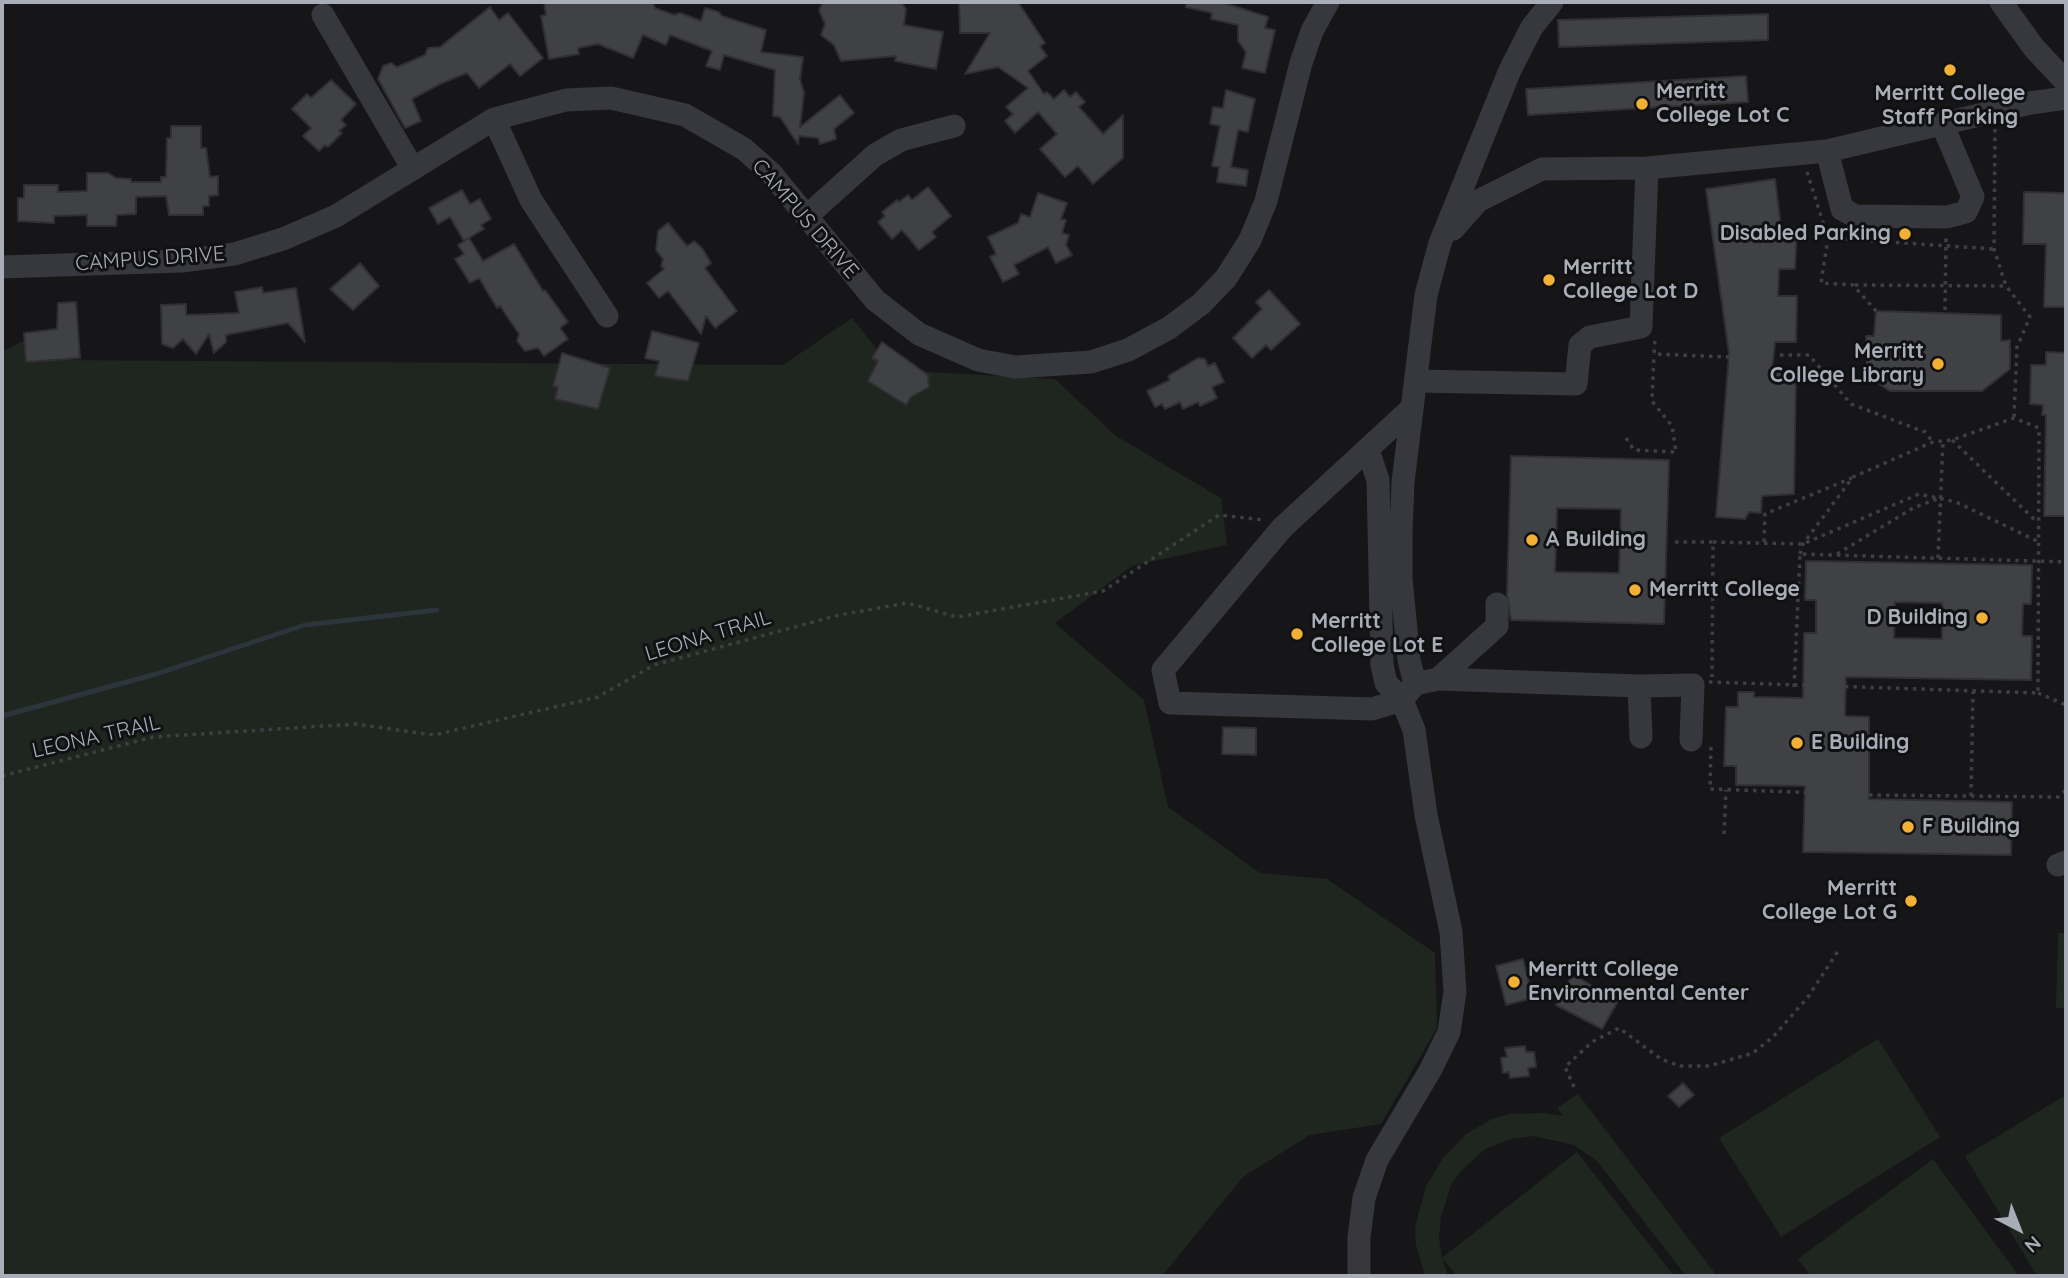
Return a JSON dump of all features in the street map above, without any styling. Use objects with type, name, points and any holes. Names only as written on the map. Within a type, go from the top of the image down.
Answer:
[{"type":"street","name":"CAMPUS DRIVE","points":[[2,267],[182,261],[234,254],[283,240],[337,216],[495,119],[566,100],[611,99],[685,115],[744,149],[771,173],[857,280],[895,318],[919,334],[978,360],[1015,367],[1053,367],[1091,362],[1128,350],[1169,328],[1201,304],[1226,278],[1250,240],[1269,190],[1301,63],[1312,31],[1328,2]]},
{"type":"street","points":[[1359,1276],[1359,1237],[1364,1198],[1377,1160],[1431,1069],[1449,1032],[1455,992],[1451,932],[1426,815],[1408,692],[1409,660],[1401,579],[1403,482],[1426,295],[1440,243],[1510,70],[1532,27],[1552,2]]},
{"type":"street","points":[[2001,2],[2034,48],[2066,82]]},
{"type":"street","points":[[323,15],[413,169]]},
{"type":"street","points":[[1440,243],[1478,201],[1542,169],[1647,168],[1827,151],[1943,126],[2030,103],[2066,98]]},
{"type":"street","points":[[495,119],[531,200],[607,316]]},
{"type":"street","points":[[807,216],[875,155],[901,140],[954,126]]},
{"type":"street","points":[[1827,151],[1842,209],[1855,216],[1947,217],[1966,212],[1973,197],[1943,126]]},
{"type":"street","points":[[1416,381],[1576,384],[1580,345],[1590,337],[1641,327],[1647,168]]},
{"type":"street","points":[[1412,408],[1282,528],[1176,654],[1163,670],[1170,703],[1372,709],[1438,679],[1497,625],[1497,604]]},
{"type":"street","points":[[1365,452],[1378,480],[1378,609],[1382,665],[1386,683],[1408,692]]},
{"type":"street","points":[[1438,679],[1639,686],[1693,685],[1690,740]]},
{"type":"street","points":[[1639,686],[1641,737]]},
{"type":"path","points":[[1994,113],[1994,249],[2007,286],[2030,317],[2017,348],[2014,418]]},
{"type":"path","points":[[1801,153],[1828,238],[1821,283],[2007,286]]},
{"type":"path","points":[[1945,310],[1947,217]]},
{"type":"path","points":[[1828,238],[1994,249]]},
{"type":"path","points":[[1853,285],[1876,311]]},
{"type":"path","points":[[1626,438],[1634,450],[1676,452],[1672,426],[1652,401],[1655,326],[1641,327]]},
{"type":"path","points":[[1654,354],[1730,357]]},
{"type":"path","points":[[1780,355],[1809,355],[1851,404],[1925,432],[1933,442]]},
{"type":"path","points":[[1764,543],[1765,514],[1933,442],[1952,440],[2014,418],[2039,428],[2038,692]]},
{"type":"path","points":[[1952,440],[2038,522]]},
{"type":"path","points":[[1938,558],[1943,441]]},
{"type":"path","points":[[1794,687],[1800,554],[1803,544],[1853,477]]},
{"type":"path","points":[[1675,542],[1803,544],[1919,494],[1956,502],[2038,541]]},
{"type":"path","points":[[1835,555],[1913,508],[1939,499]]},
{"type":"path","name":"LEONA TRAIL","points":[[2,776],[153,737],[355,724],[434,735],[598,697],[654,665],[839,615],[908,603],[957,617],[1102,591],[1219,514],[1262,519],[1282,528]]},
{"type":"path","points":[[1713,542],[1712,681],[1794,687],[2038,692],[2066,705]]},
{"type":"path","points":[[1800,554],[2066,562]]},
{"type":"path","points":[[1971,796],[1973,692]]},
{"type":"path","points":[[1710,789],[1852,794]]},
{"type":"path","points":[[1724,834],[1726,790]]},
{"type":"path","points":[[1868,795],[2058,797],[2066,790]]},
{"type":"path","points":[[1574,1087],[1565,1067],[1592,1042],[1619,1028],[1661,1059],[1680,1066],[1709,1066],[1753,1053],[1773,1037],[1808,997],[1840,948]]},
{"type":"shaded area","points":[[852,318],[894,370],[1055,379],[1116,436],[1221,498],[1227,545],[1132,566],[1055,623],[1144,700],[1168,807],[1260,873],[1327,879],[1435,953],[1437,1028],[1381,1124],[1310,1135],[1243,1177],[1162,1276],[2,1276],[2,352],[39,333],[59,360],[783,365]]},
{"type":"shaded area","points":[[2058,933],[2066,933],[2066,1008],[2056,1008]]},
{"type":"shaded area","points":[[1878,1039],[1940,1137],[1781,1237],[1719,1138]]},
{"type":"shaded area","points":[[1578,1094],[1717,1276],[1686,1276],[1597,1161],[1574,1145],[1534,1136],[1511,1139],[1485,1149],[1462,1170],[1451,1185],[1441,1217],[1439,1238],[1448,1276],[1425,1276],[1416,1245],[1415,1227],[1426,1186],[1443,1158],[1466,1134],[1492,1119],[1509,1114],[1545,1113],[1563,1116],[1557,1108]]},
{"type":"shaded area","points":[[2066,1095],[2066,1276],[2037,1276],[1965,1156]]},
{"type":"shaded area","points":[[1577,1152],[1674,1276],[1457,1276],[1442,1258]]},
{"type":"shaded area","points":[[1933,1159],[2019,1276],[1811,1276],[1798,1259]]},
{"type":"building","points":[[544,2],[653,2],[655,8],[701,21],[705,8],[719,12],[722,16],[766,30],[761,52],[803,57],[800,79],[804,93],[800,127],[840,95],[854,113],[834,129],[836,139],[820,144],[818,138],[799,136],[798,144],[780,117],[773,116],[775,70],[724,55],[720,70],[706,66],[712,51],[670,35],[666,45],[643,35],[633,58],[598,44],[578,48],[579,54],[549,59],[541,16],[546,15]]},
{"type":"building","points":[[823,2],[901,2],[906,9],[904,25],[943,32],[936,69],[895,61],[896,56],[841,61],[834,45],[821,35],[825,24],[819,10]]},
{"type":"building","points":[[959,2],[1018,2],[1045,43],[1040,46],[1047,56],[1028,71],[1044,94],[1047,92],[1054,99],[1064,90],[1070,97],[1076,92],[1085,102],[1079,107],[1103,134],[1123,115],[1123,158],[1093,184],[1078,166],[1065,177],[1040,149],[1057,134],[1038,112],[1015,133],[1005,121],[1013,114],[1006,107],[1028,88],[998,67],[965,74],[990,33],[960,33]]},
{"type":"building","points":[[1186,2],[1221,2],[1268,17],[1265,28],[1275,30],[1265,73],[1242,68],[1246,52],[1238,41],[1238,25],[1211,19],[1212,13],[1186,7]]},
{"type":"building","points":[[490,7],[499,20],[508,13],[543,58],[520,76],[510,64],[479,88],[467,73],[440,84],[412,99],[421,121],[405,128],[378,79],[383,66],[391,63],[397,67],[425,55],[428,48],[440,47]]},
{"type":"building","points":[[1768,14],[1768,40],[1559,47],[1558,20]]},
{"type":"building","points":[[1746,76],[1748,102],[1528,115],[1526,89]]},
{"type":"building","points":[[331,80],[356,104],[341,120],[346,125],[339,131],[342,133],[328,147],[325,145],[319,151],[303,136],[311,128],[292,109],[307,94],[311,98]]},
{"type":"building","points":[[1226,90],[1255,99],[1248,132],[1238,130],[1231,167],[1248,170],[1246,186],[1217,182],[1219,167],[1212,166],[1220,126],[1210,124],[1213,107],[1223,108]]},
{"type":"building","points":[[171,126],[201,126],[201,148],[206,148],[210,177],[218,176],[218,195],[209,196],[209,206],[203,206],[203,215],[169,215],[166,196],[136,197],[136,214],[117,215],[116,226],[87,226],[87,215],[54,216],[54,223],[18,221],[18,198],[24,198],[24,185],[58,185],[58,192],[87,191],[87,173],[108,173],[116,178],[131,179],[131,182],[161,182],[161,177],[166,177],[167,138],[171,138]]},
{"type":"building","points":[[1775,179],[1781,227],[1797,228],[1795,269],[1779,269],[1778,296],[1797,296],[1796,342],[1775,342],[1772,371],[1796,371],[1794,494],[1762,496],[1761,513],[1749,512],[1745,519],[1716,517],[1729,354],[1706,189]]},
{"type":"building","points":[[928,187],[951,216],[932,232],[936,237],[919,250],[902,230],[892,239],[878,222],[885,216],[882,212],[897,200],[899,202],[908,195],[912,200]]},
{"type":"building","points":[[462,190],[470,204],[480,199],[491,219],[481,225],[484,229],[464,241],[450,217],[438,224],[429,208]]},
{"type":"building","points":[[2024,192],[2066,193],[2066,307],[2044,307],[2046,244],[2023,244]]},
{"type":"building","points":[[1038,193],[1067,203],[1061,219],[1066,220],[1062,233],[1069,235],[1066,245],[1072,255],[1056,263],[1048,247],[1014,265],[1019,274],[1003,282],[990,257],[996,254],[988,237],[1018,223],[1021,214],[1030,217]]},
{"type":"building","points":[[668,223],[687,246],[694,241],[702,248],[711,263],[705,268],[737,311],[715,328],[706,316],[701,334],[668,291],[659,298],[647,283],[664,269],[661,266],[663,259],[656,250],[658,231]]},
{"type":"building","points":[[469,238],[483,261],[514,244],[543,291],[545,290],[568,322],[560,328],[568,339],[544,356],[538,348],[525,351],[517,341],[519,334],[500,306],[497,308],[479,278],[470,283],[455,259],[464,254],[458,245]]},
{"type":"building","points":[[360,263],[379,286],[353,310],[330,289]]},
{"type":"building","points":[[262,287],[263,293],[296,288],[305,342],[288,323],[226,335],[226,342],[214,353],[209,334],[196,354],[183,339],[173,348],[162,344],[161,305],[186,304],[186,315],[239,313],[235,292]]},
{"type":"building","points":[[1269,290],[1300,324],[1271,350],[1266,345],[1252,358],[1233,338],[1262,309],[1256,302]]},
{"type":"building","points":[[76,302],[80,358],[26,362],[24,333],[57,329],[58,303]]},
{"type":"building","points":[[1876,311],[2001,315],[2001,341],[2010,340],[2010,369],[1982,391],[1890,391],[1876,382],[1867,366],[1866,336],[1874,336]]},
{"type":"building","points":[[652,331],[699,343],[688,381],[655,376],[659,361],[645,358]]},
{"type":"building","points":[[882,342],[928,375],[929,387],[911,397],[906,405],[868,381],[878,361],[872,358]]},
{"type":"building","points":[[2046,352],[2066,353],[2066,516],[2044,516],[2046,415],[2042,415],[2043,405],[2030,404],[2031,365],[2046,365]]},
{"type":"building","points":[[562,353],[610,368],[598,409],[555,399],[558,387],[553,386]]},
{"type":"building","points":[[1198,358],[1205,359],[1208,366],[1215,363],[1224,382],[1212,387],[1217,398],[1200,406],[1198,402],[1183,409],[1180,402],[1165,409],[1162,404],[1155,407],[1147,391],[1170,380],[1168,376]]},
{"type":"building","name":"A Building","points":[[1511,456],[1669,460],[1664,624],[1511,620],[1507,595]],"holes":[[[1557,508],[1621,509],[1619,573],[1555,572]]]},
{"type":"building","points":[[1806,561],[2032,565],[2031,604],[2023,604],[2022,636],[2032,636],[2031,680],[1846,677],[1845,716],[1869,717],[1869,799],[2012,802],[2011,855],[1803,852],[1805,786],[1736,785],[1736,766],[1724,766],[1726,707],[1738,707],[1738,692],[1754,692],[1754,697],[1803,698],[1804,633],[1816,633],[1816,600],[1805,600]],"holes":[[[1895,602],[1942,603],[1942,639],[1894,638]]]},
{"type":"building","points":[[1223,727],[1256,728],[1256,755],[1222,754]]},
{"type":"building","name":"Merritt College Environmental Center","points":[[1523,959],[1533,998],[1506,1005],[1496,966]]},
{"type":"building","points":[[1571,977],[1579,978],[1618,1001],[1602,1029],[1556,1005]]},
{"type":"building","points":[[1525,1046],[1526,1052],[1534,1052],[1536,1067],[1528,1068],[1529,1076],[1510,1078],[1509,1072],[1503,1073],[1501,1058],[1507,1057],[1505,1048]]},
{"type":"building","points":[[1683,1083],[1694,1095],[1679,1107],[1668,1096]]},
{"type":"waterway","points":[[2,716],[156,674],[305,625],[437,610]]},
{"type":"place","name":"Merritt College Staff Parking","points":[[1950,70]]},
{"type":"place","name":"Merritt College Lot C","points":[[1642,104]]},
{"type":"place","name":"Disabled Parking","points":[[1905,234]]},
{"type":"place","name":"Merritt College Lot D","points":[[1549,280]]},
{"type":"place","name":"Merritt College Library","points":[[1938,364]]},
{"type":"place","name":"A Building","points":[[1532,540]]},
{"type":"place","name":"Merritt College","points":[[1635,590]]},
{"type":"place","name":"D Building","points":[[1982,618]]},
{"type":"place","name":"Merritt College Lot E","points":[[1297,634]]},
{"type":"place","name":"E Building","points":[[1797,743]]},
{"type":"place","name":"F Building","points":[[1908,827]]},
{"type":"place","name":"Merritt College Lot G","points":[[1911,901]]},
{"type":"place","name":"Merritt College Environmental Center","points":[[1514,982]]}]
